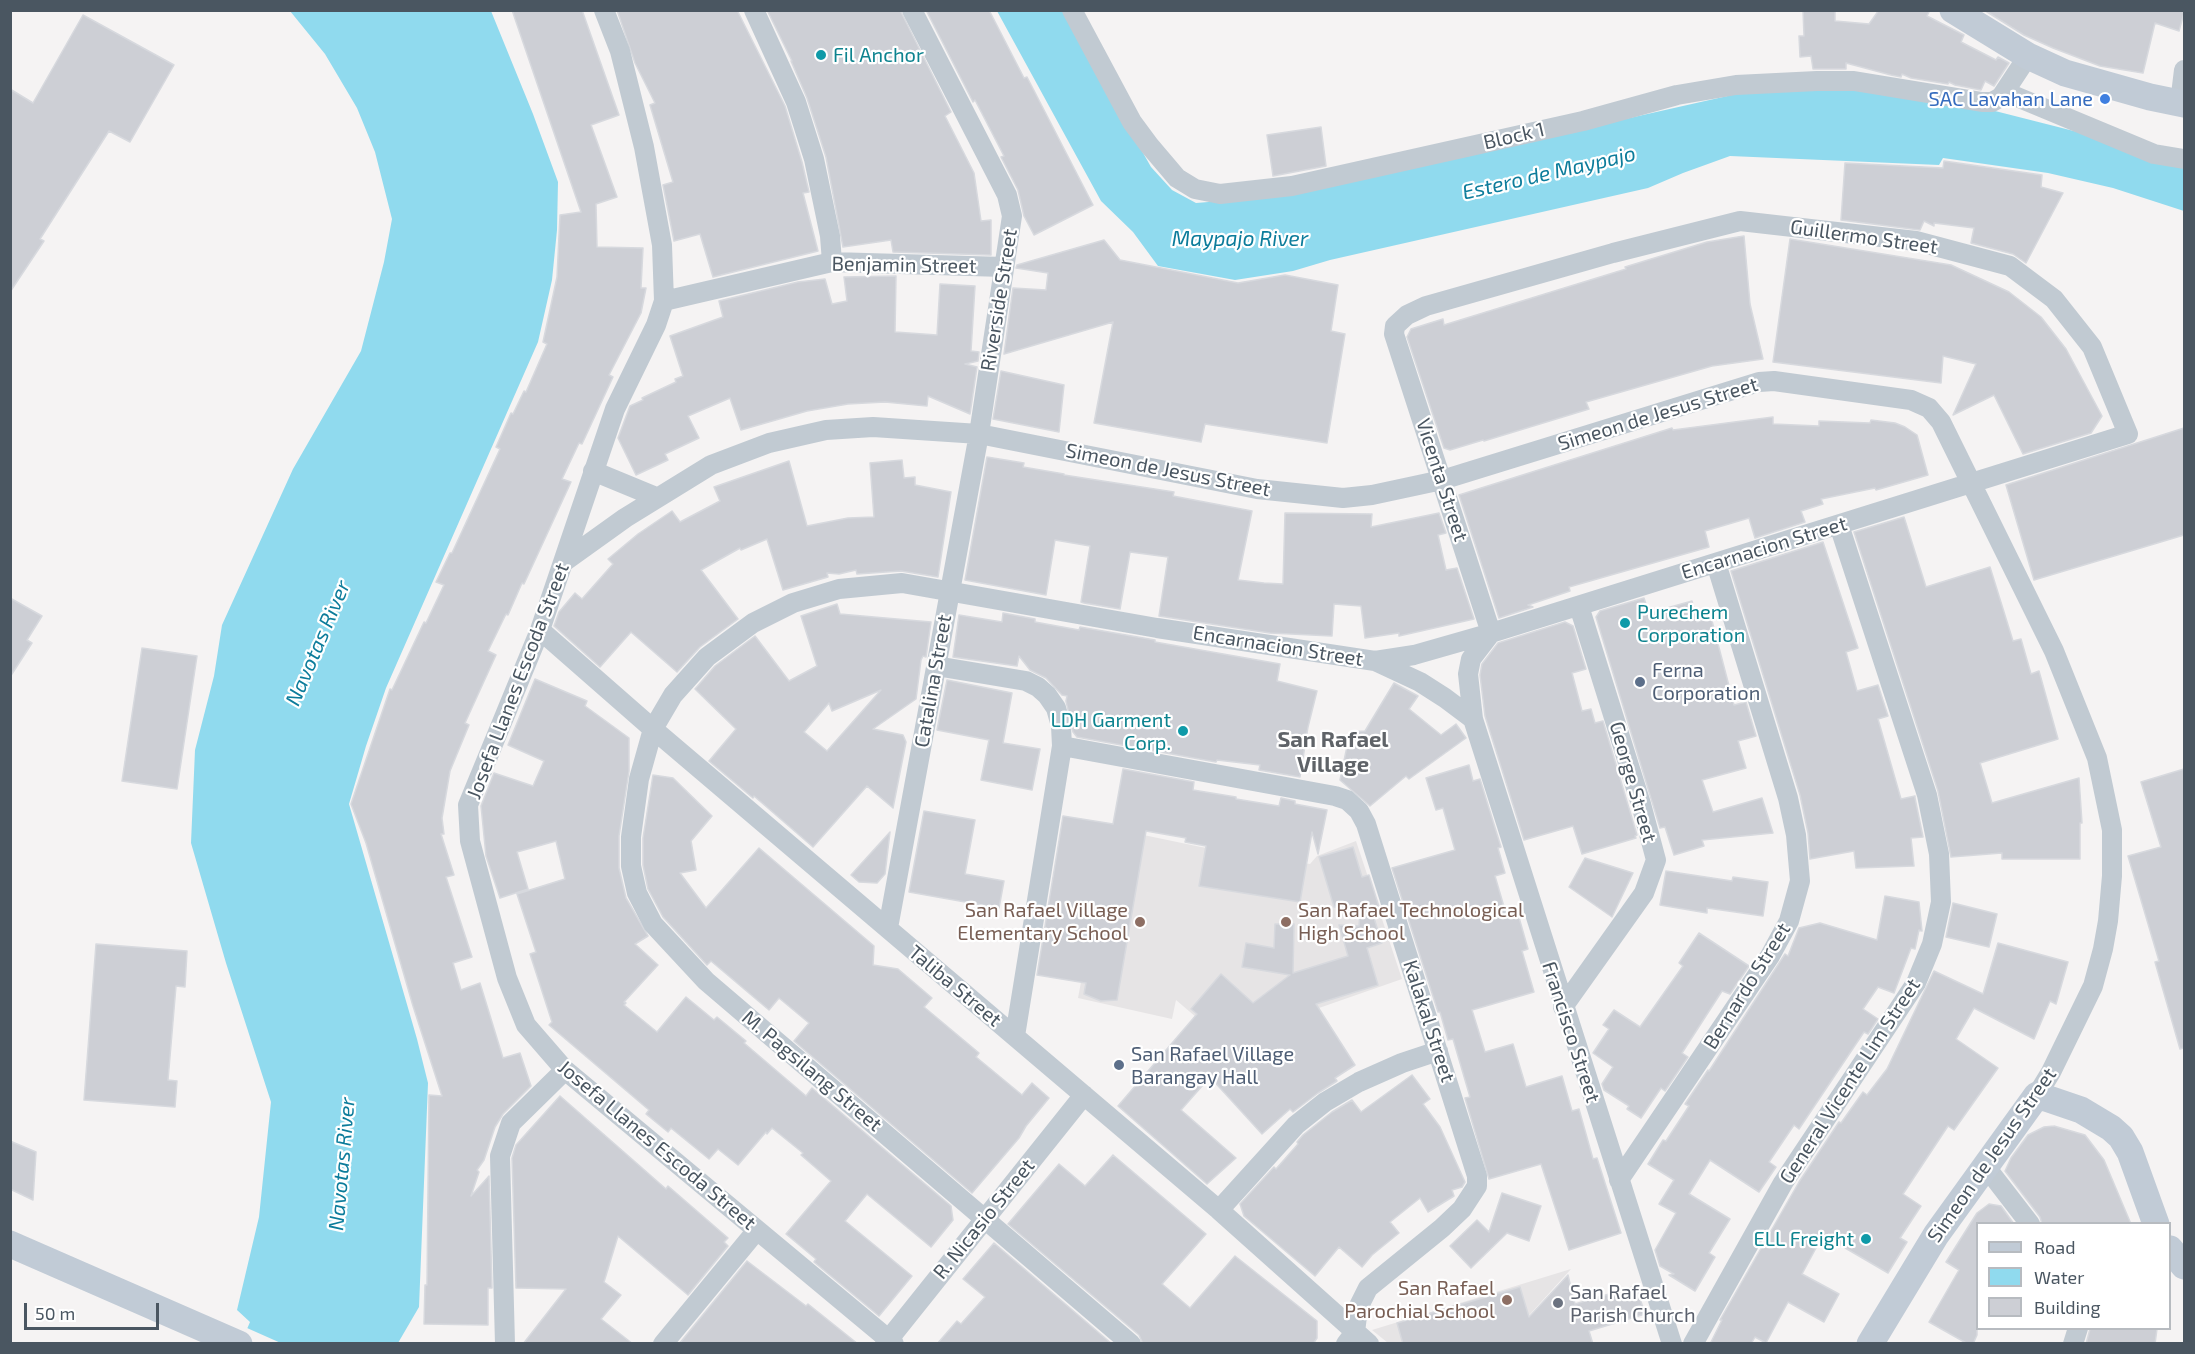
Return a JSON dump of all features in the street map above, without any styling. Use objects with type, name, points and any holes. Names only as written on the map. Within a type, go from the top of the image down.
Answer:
[{"type":"street","name":"Josefa Llanes Escoda Street","points":[[604,10],[620,51],[644,147],[662,245],[664,301],[656,325],[615,409],[540,630],[468,805],[470,841],[507,978],[526,1025],[565,1070],[889,1342]]},
{"type":"street","points":[[754,10],[796,102],[814,159],[830,236],[832,262]]},
{"type":"street","name":"Riverside Street","points":[[912,10],[1007,195],[1012,216],[979,434]]},
{"type":"street","name":"Block 1","points":[[1072,10],[1132,122],[1149,145],[1177,178],[1195,189],[1220,194],[1292,186],[1583,121],[1677,95],[1736,85],[1854,81],[1982,102],[1992,102],[2005,92]]},
{"type":"street","points":[[1953,10],[2028,56],[2066,73],[2182,104],[2184,70]]},
{"type":"street","points":[[2028,56],[2005,92],[2154,154],[2184,159]]},
{"type":"street","name":"Guillermo Street","points":[[1395,326],[1407,315],[1426,306],[1740,220],[1916,241],[2010,266],[2054,299],[2092,347],[2128,434],[1971,484]]},
{"type":"street","name":"Benjamin Street","points":[[664,301],[832,262],[1004,267]]},
{"type":"street","name":"Vicenta Street","points":[[1395,326],[1394,334],[1491,633]]},
{"type":"street","name":"Simeon de Jesus Street","points":[[565,561],[656,498],[711,465],[770,443],[825,430],[873,427],[979,434],[1257,489],[1343,498],[1372,495],[1442,480],[1760,382],[1774,381],[1911,400],[1929,408],[1941,422],[2059,661],[2097,758],[2112,830],[2112,876],[2108,921],[2093,986],[2052,1072],[1936,1234],[1870,1344]]},
{"type":"street","name":"Catalina Street","points":[[888,928],[979,434]]},
{"type":"street","points":[[593,471],[656,498]]},
{"type":"street","name":"Encarnacion Street","points":[[653,729],[673,695],[707,657],[753,622],[793,603],[838,589],[902,584],[1157,628],[1375,661],[1414,655],[1491,633],[1971,484]]},
{"type":"street","name":"General Vicente Lim Street","points":[[1693,1344],[1783,1183],[1916,983],[1932,944],[1941,902],[1939,854],[1927,795],[1839,525]]},
{"type":"street","name":"Bernardo Street","points":[[1619,1180],[1770,956],[1788,921],[1800,881],[1796,835],[1788,798],[1716,563]]},
{"type":"street","name":"George Street","points":[[1563,1007],[1644,893],[1656,860],[1641,804],[1579,606]]},
{"type":"street","name":"Taliba Street","points":[[540,630],[653,729],[1219,1210],[1357,1340]]},
{"type":"street","name":"Francisco Street","points":[[1491,633],[1472,659],[1468,674],[1473,719],[1672,1344]]},
{"type":"street","points":[[1375,661],[1420,682],[1473,719]]},
{"type":"street","points":[[936,666],[1026,681],[1047,695],[1056,708],[1061,726],[1062,746],[1014,1036]]},
{"type":"street","name":"M. Pagsilang Street","points":[[653,729],[639,779],[631,866],[637,893],[653,924],[706,981],[1131,1344]]},
{"type":"street","name":"Kalakal Street","points":[[1062,746],[1335,796],[1347,800],[1359,811],[1366,824],[1477,1176],[1477,1186],[1462,1209],[1442,1228],[1368,1288],[1358,1308],[1357,1340]]},
{"type":"street","points":[[1219,1210],[1296,1125],[1325,1102],[1391,1067],[1438,1052]]},
{"type":"street","points":[[506,1344],[500,1156],[511,1123],[565,1070]]},
{"type":"street","name":"R. Nicasio Street","points":[[889,1342],[1084,1095]]},
{"type":"street","points":[[2037,1095],[2081,1110],[2111,1128],[2121,1137],[2130,1152],[2155,1222]]},
{"type":"street","points":[[1986,1167],[2028,1222]]},
{"type":"street","points":[[663,1344],[757,1230]]},
{"type":"street","points":[[10,1244],[239,1344]]},
{"type":"street","points":[[2171,1251],[2184,1266]]},
{"type":"shaded area","name":"San Rafael Technological High School","points":[[1110,828],[1201,847],[1310,864],[1317,856],[1356,841],[1402,979],[1319,1008],[1244,1058],[1176,1000],[1172,1019],[1078,998]]},
{"type":"shaded area","name":"San Rafael Parochial School","points":[[1571,1269],[1504,1343],[1388,1343],[1372,1330]]},
{"type":"water","name":"Navotas River","points":[[290,11],[491,11],[558,182],[557,230],[552,280],[538,342],[386,688],[349,804],[428,1083],[419,1307],[398,1343],[241,1343],[250,1322],[237,1310],[259,1217],[271,1102],[226,963],[191,843],[195,750],[214,676],[222,625],[293,469],[361,351],[384,262],[392,219],[375,152],[357,108],[325,54]]},
{"type":"water","name":"Maypajo River","points":[[997,11],[1065,11],[1151,167],[1172,190],[1196,203],[1283,196],[1754,90],[1829,85],[1940,97],[2184,159],[2184,211],[2113,188],[2048,173],[1943,158],[1939,165],[1730,156],[1648,188],[1330,260],[1293,271],[1235,280],[1158,266],[1133,232],[1101,201]]},
{"type":"pier","points":[[247,1328],[283,1344],[240,1343]]},
{"type":"building","points":[[512,10],[582,10],[619,115],[591,125],[617,197],[596,204],[597,247],[643,248],[641,288],[646,288],[641,313],[609,375],[613,377],[582,444],[579,443],[562,479],[571,482],[524,584],[522,583],[488,651],[496,655],[465,723],[469,725],[450,771],[442,818],[444,834],[441,834],[454,875],[446,877],[472,957],[453,963],[461,990],[480,983],[503,1058],[520,1053],[531,1086],[503,1114],[495,1127],[484,1160],[477,1170],[479,1172],[471,1196],[489,1176],[492,1288],[488,1288],[488,1325],[424,1324],[425,1285],[427,1285],[429,1095],[442,1096],[413,1006],[366,843],[351,804],[390,689],[392,690],[444,585],[436,582],[452,553],[500,449],[496,447],[511,413],[513,414],[524,391],[526,392],[547,344],[543,342],[557,277],[560,215],[581,212]]},
{"type":"building","points":[[617,10],[737,10],[785,106],[809,192],[803,193],[818,251],[713,277],[700,234],[674,241],[663,185],[673,182],[650,105],[655,103],[635,63]]},
{"type":"building","points":[[767,10],[900,10],[951,112],[945,116],[974,173],[981,221],[991,220],[991,255],[893,252],[891,240],[843,247],[826,157],[807,98]]},
{"type":"building","points":[[926,10],[989,10],[1024,78],[1027,77],[1093,205],[1034,235],[1024,216],[1018,190],[1001,157],[1004,156],[975,100],[973,102]]},
{"type":"building","points":[[1803,10],[1835,10],[1835,21],[1869,24],[1879,10],[1930,10],[1927,16],[1964,35],[1961,42],[1996,60],[1998,57],[2009,63],[1994,86],[1985,81],[1981,90],[1949,82],[1948,84],[1911,78],[1902,74],[1901,77],[1891,75],[1846,63],[1846,69],[1813,69],[1811,56],[1800,57],[1799,36],[1804,36]]},
{"type":"building","points":[[1984,10],[2184,10],[2184,13],[2179,31],[2155,23],[2143,73],[2100,66],[2053,48],[2024,35]]},
{"type":"building","points":[[83,15],[174,65],[130,142],[109,131],[40,239],[44,241],[10,292],[10,89],[33,103]]},
{"type":"building","points":[[1321,127],[1326,166],[1273,176],[1267,135]]},
{"type":"building","points":[[1944,161],[2042,175],[2041,187],[2063,193],[2026,263],[2013,254],[1971,243],[1974,228],[1934,223],[1934,226],[1924,221],[1920,230],[1841,220],[1845,163],[1943,168]]},
{"type":"building","points":[[1744,236],[1750,304],[1763,359],[1712,366],[1586,402],[1589,409],[1484,441],[1450,450],[1444,448],[1407,337],[1411,329],[1443,319],[1444,325],[1707,242]]},
{"type":"building","points":[[1790,239],[1951,265],[2009,292],[2041,317],[2066,349],[2102,416],[2091,433],[2023,454],[1994,395],[1953,415],[1976,364],[1943,356],[1941,383],[1773,362]]},
{"type":"building","points":[[1104,240],[1120,260],[1238,283],[1285,275],[1338,285],[1331,331],[1345,334],[1327,443],[1205,424],[1201,442],[1094,423],[1113,322],[1004,354],[1013,288],[1046,290],[1048,273],[1016,268],[1017,265]]},
{"type":"building","points":[[896,276],[895,332],[937,335],[940,284],[975,286],[971,351],[979,352],[978,361],[965,364],[977,367],[970,414],[928,396],[927,406],[885,402],[848,404],[807,411],[741,430],[730,398],[688,416],[699,438],[665,454],[668,460],[636,475],[618,438],[630,406],[683,376],[670,336],[723,317],[719,301],[798,282],[825,279],[832,304],[847,301],[844,277]]},
{"type":"building","points":[[1001,371],[1064,385],[1059,432],[993,419]]},
{"type":"building","points":[[1773,417],[1773,424],[1819,426],[1819,421],[1870,423],[1871,420],[1895,423],[1917,435],[1928,475],[1876,490],[1875,488],[1821,499],[1823,504],[1801,511],[1805,522],[1755,538],[1749,518],[1705,531],[1709,547],[1569,587],[1570,591],[1528,605],[1533,607],[1499,618],[1459,495],[1672,428],[1673,430]]},
{"type":"building","points":[[2184,428],[2184,535],[2034,580],[2006,485]]},
{"type":"building","points":[[987,457],[1024,463],[1023,467],[1064,475],[1174,492],[1173,496],[1252,511],[1238,580],[1283,584],[1285,513],[1372,514],[1371,527],[1439,513],[1446,533],[1438,535],[1446,570],[1457,568],[1474,619],[1399,636],[1399,633],[1365,638],[1361,606],[1334,604],[1332,636],[1270,633],[1159,616],[1168,557],[1130,552],[1120,609],[1084,603],[1081,602],[1090,546],[1055,540],[1046,595],[965,580]]},
{"type":"building","points":[[902,460],[904,478],[915,477],[915,485],[951,492],[938,577],[901,571],[857,574],[856,570],[839,574],[827,573],[828,577],[783,590],[767,539],[741,550],[740,548],[701,570],[738,619],[700,647],[677,672],[631,632],[600,667],[554,626],[559,612],[575,593],[582,599],[613,564],[608,559],[638,534],[672,511],[680,522],[720,501],[714,487],[789,461],[807,526],[848,518],[874,517],[870,463]]},
{"type":"building","points":[[1904,517],[1926,587],[1990,567],[2013,641],[2021,639],[2031,674],[2039,671],[2058,739],[1980,763],[1992,803],[2079,778],[2082,823],[2080,823],[2080,859],[2002,859],[2002,853],[1951,857],[1938,791],[1854,532]]},
{"type":"building","points":[[1823,542],[1858,648],[1846,652],[1857,691],[1878,685],[1888,716],[1878,719],[1901,799],[1915,796],[1923,837],[1911,838],[1914,866],[1856,868],[1854,851],[1810,859],[1808,833],[1800,795],[1731,571]]},
{"type":"building","points":[[10,598],[42,616],[27,640],[32,643],[10,677]]},
{"type":"building","points":[[1644,598],[1649,613],[1692,601],[1697,622],[1711,617],[1734,705],[1746,702],[1756,736],[1738,741],[1746,768],[1702,780],[1713,812],[1762,798],[1773,833],[1702,840],[1704,846],[1674,855],[1665,827],[1660,828],[1596,617],[1600,611]]},
{"type":"building","points":[[837,604],[840,614],[931,622],[926,657],[923,656],[921,660],[916,699],[873,729],[903,735],[906,742],[893,808],[867,786],[813,847],[709,761],[736,729],[695,689],[715,666],[755,636],[789,681],[817,666],[801,616]],"holes":[[[881,690],[827,751],[804,732],[829,703],[832,711]]]},
{"type":"building","points":[[1003,613],[1035,619],[1035,622],[1079,630],[1080,627],[1280,664],[1277,681],[1317,691],[1308,727],[1300,777],[1259,770],[1260,765],[1217,760],[1216,762],[1077,737],[1073,732],[1066,701],[1067,696],[1062,695],[1046,678],[1030,670],[1019,656],[1017,666],[953,657],[959,615],[1002,622]]},
{"type":"building","points":[[1565,622],[1573,626],[1586,669],[1572,673],[1582,711],[1591,709],[1595,723],[1603,721],[1637,835],[1636,838],[1582,854],[1573,826],[1524,840],[1485,716],[1480,675],[1482,664],[1498,643]]},
{"type":"building","points":[[142,648],[197,656],[177,789],[122,781]]},
{"type":"building","points":[[535,679],[587,701],[585,706],[629,738],[629,771],[619,836],[619,868],[626,898],[648,936],[635,944],[658,965],[624,1002],[626,1003],[624,1005],[657,1032],[686,997],[714,1020],[717,1017],[806,1096],[812,1088],[951,1206],[953,1220],[931,1247],[867,1194],[845,1221],[912,1276],[879,1316],[814,1262],[816,1259],[786,1234],[831,1181],[801,1155],[803,1153],[772,1128],[738,1165],[718,1149],[709,1159],[671,1128],[668,1132],[646,1114],[649,1110],[549,1025],[552,1022],[530,954],[536,952],[517,894],[565,879],[556,841],[517,852],[528,889],[500,898],[486,856],[481,806],[494,773],[533,786],[544,761],[508,745]]},
{"type":"building","points":[[947,680],[1012,693],[1003,743],[1040,749],[1032,790],[981,780],[989,740],[937,730]]},
{"type":"building","points":[[1394,683],[1418,696],[1409,709],[1441,735],[1456,724],[1466,738],[1409,779],[1406,776],[1370,806],[1340,780],[1350,732],[1365,731]]},
{"type":"building","points":[[1469,765],[1473,781],[1480,779],[1501,847],[1498,848],[1505,873],[1495,876],[1507,917],[1518,914],[1528,949],[1522,951],[1534,992],[1472,1010],[1485,1052],[1513,1044],[1526,1087],[1562,1076],[1572,1111],[1579,1109],[1593,1159],[1597,1158],[1621,1233],[1569,1250],[1541,1164],[1489,1179],[1465,1098],[1470,1097],[1453,1039],[1448,1040],[1440,1012],[1438,1012],[1392,868],[1455,850],[1443,808],[1436,810],[1426,778]]},
{"type":"building","points":[[1123,769],[1194,782],[1193,790],[1236,797],[1236,799],[1279,806],[1281,798],[1295,801],[1295,804],[1327,810],[1318,854],[1312,832],[1300,902],[1199,886],[1206,846],[1185,842],[1186,838],[1146,831],[1117,1000],[1101,1001],[1084,994],[1086,983],[1037,975],[1063,816],[1113,824]]},
{"type":"building","points":[[2184,769],[2184,1048],[2180,1049],[2155,962],[2159,961],[2128,856],[2161,847],[2141,782]]},
{"type":"building","points":[[653,775],[673,778],[712,816],[691,841],[696,870],[680,873],[706,908],[759,848],[874,946],[873,965],[898,969],[932,998],[924,1007],[979,1053],[976,1057],[1022,1095],[1032,1083],[1049,1098],[1019,1138],[972,1193],[794,1041],[809,1023],[779,998],[769,1010],[711,961],[707,965],[663,917],[648,889],[643,865],[643,838]]},
{"type":"building","points":[[924,811],[975,820],[965,874],[1004,881],[999,908],[909,892]]},
{"type":"building","points":[[890,832],[885,874],[877,883],[859,882],[851,875]]},
{"type":"building","points":[[1353,847],[1362,877],[1369,875],[1381,913],[1373,915],[1382,943],[1367,948],[1378,985],[1316,1004],[1355,1065],[1335,1078],[1337,1081],[1293,1112],[1290,1109],[1262,1134],[1210,1077],[1181,1110],[1236,1158],[1207,1184],[1118,1106],[1197,1014],[1191,1009],[1221,974],[1253,1003],[1290,975],[1242,967],[1246,943],[1274,948],[1275,924],[1294,924],[1293,973],[1348,956],[1339,925],[1359,926],[1360,912],[1334,907],[1319,857]]},
{"type":"building","points":[[1585,858],[1633,873],[1612,917],[1569,887]]},
{"type":"building","points":[[1666,871],[1732,881],[1733,877],[1768,882],[1763,916],[1707,908],[1707,913],[1660,905]]},
{"type":"building","points":[[1885,896],[1919,902],[1922,931],[1919,930],[1915,949],[1911,948],[1894,993],[1878,987],[1863,1009],[1878,1019],[1868,1034],[1864,1032],[1799,1129],[1794,1125],[1769,1162],[1776,1167],[1759,1192],[1710,1160],[1689,1194],[1730,1219],[1709,1253],[1715,1257],[1695,1291],[1669,1275],[1674,1274],[1660,1266],[1655,1250],[1676,1213],[1659,1204],[1674,1180],[1648,1164],[1689,1106],[1685,1104],[1785,954],[1788,956],[1799,928],[1820,923],[1877,940]]},
{"type":"building","points":[[1953,903],[1997,914],[1989,947],[1946,937]]},
{"type":"building","points":[[1699,933],[1749,966],[1730,994],[1722,991],[1682,1053],[1688,1057],[1665,1091],[1661,1088],[1641,1118],[1627,1109],[1629,1106],[1604,1090],[1602,1084],[1613,1067],[1593,1053],[1609,1029],[1603,1025],[1614,1010],[1640,1027],[1683,966],[1679,963]]},
{"type":"building","points":[[1998,943],[2068,962],[2056,1004],[2050,1001],[2034,1039],[1974,1008],[1956,1039],[1998,1068],[1954,1130],[1948,1126],[1903,1194],[1921,1206],[1900,1238],[1907,1242],[1888,1273],[1823,1235],[1802,1274],[1839,1294],[1824,1322],[1788,1302],[1766,1343],[1755,1337],[1751,1344],[1710,1344],[1722,1320],[1720,1320],[1799,1182],[1839,1122],[1841,1123],[1863,1092],[1867,1095],[1887,1069],[1934,971],[1983,994]]},
{"type":"building","points":[[96,944],[187,951],[185,987],[176,986],[168,1080],[177,1081],[175,1107],[84,1100]]},
{"type":"building","points":[[1412,1075],[1430,1099],[1423,1104],[1440,1127],[1465,1182],[1462,1187],[1452,1190],[1454,1196],[1428,1212],[1420,1198],[1390,1222],[1399,1233],[1372,1255],[1362,1267],[1339,1247],[1315,1276],[1244,1216],[1240,1204],[1274,1167],[1276,1169],[1303,1135],[1332,1112],[1352,1100],[1361,1112]]},
{"type":"building","points":[[560,1096],[666,1189],[668,1186],[728,1238],[724,1242],[728,1246],[688,1295],[618,1236],[604,1282],[621,1295],[601,1319],[633,1344],[523,1344],[566,1289],[516,1288],[512,1158],[516,1145]]},
{"type":"building","points":[[2054,1126],[2085,1135],[2104,1160],[2130,1222],[2041,1222],[2005,1171],[2011,1158],[2028,1135],[2044,1127]]},
{"type":"building","points":[[10,1141],[36,1152],[33,1200],[10,1189]]},
{"type":"building","points":[[1113,1155],[1206,1234],[1162,1284],[1190,1308],[1235,1256],[1317,1321],[1317,1338],[1313,1344],[1143,1344],[1139,1335],[1008,1224],[1059,1164],[1085,1186]]},
{"type":"building","points":[[1502,1193],[1541,1206],[1529,1241],[1507,1233],[1471,1268],[1450,1246],[1477,1220],[1489,1232]]},
{"type":"building","points":[[1989,1204],[2001,1206],[2013,1222],[1976,1222],[1977,1335],[1973,1344],[1968,1344],[1929,1322],[1959,1270],[1946,1262],[1977,1213]]},
{"type":"building","points":[[994,1243],[1112,1344],[937,1344],[957,1321],[961,1324],[985,1297],[963,1279]]},
{"type":"building","points":[[747,1261],[806,1306],[808,1304],[858,1344],[679,1344]]},
{"type":"building","points":[[1568,1275],[1575,1304],[1636,1286],[1645,1314],[1589,1331],[1593,1344],[1403,1344],[1397,1323],[1520,1287],[1529,1317]]},
{"type":"building","points":[[2090,1330],[2157,1330],[2155,1344],[2086,1344]]},
{"type":"place","name":"Fil Anchor","points":[[821,55]]},
{"type":"place","name":"SAC Lavahan Lane","points":[[2105,99]]},
{"type":"place","name":"Purechem Corporation","points":[[1625,623]]},
{"type":"place","name":"Ferna Corporation","points":[[1640,682]]},
{"type":"place","name":"LDH Garment Corp.","points":[[1183,731]]},
{"type":"place","name":"San Rafael Village Elementary School","points":[[1140,922]]},
{"type":"place","name":"San Rafael Technological High School","points":[[1286,922]]},
{"type":"place","name":"San Rafael Village Barangay Hall","points":[[1119,1065]]},
{"type":"place","name":"ELL Freight","points":[[1866,1239]]},
{"type":"place","name":"San Rafael Parochial School","points":[[1507,1300]]},
{"type":"place","name":"San Rafael Parish Church","points":[[1558,1303]]},
{"type":"district","name":"San Rafael Village","points":[[1333,752]]},
{"type":"water label","name":"Estero de Maypajo","points":[[1549,173]]}]
